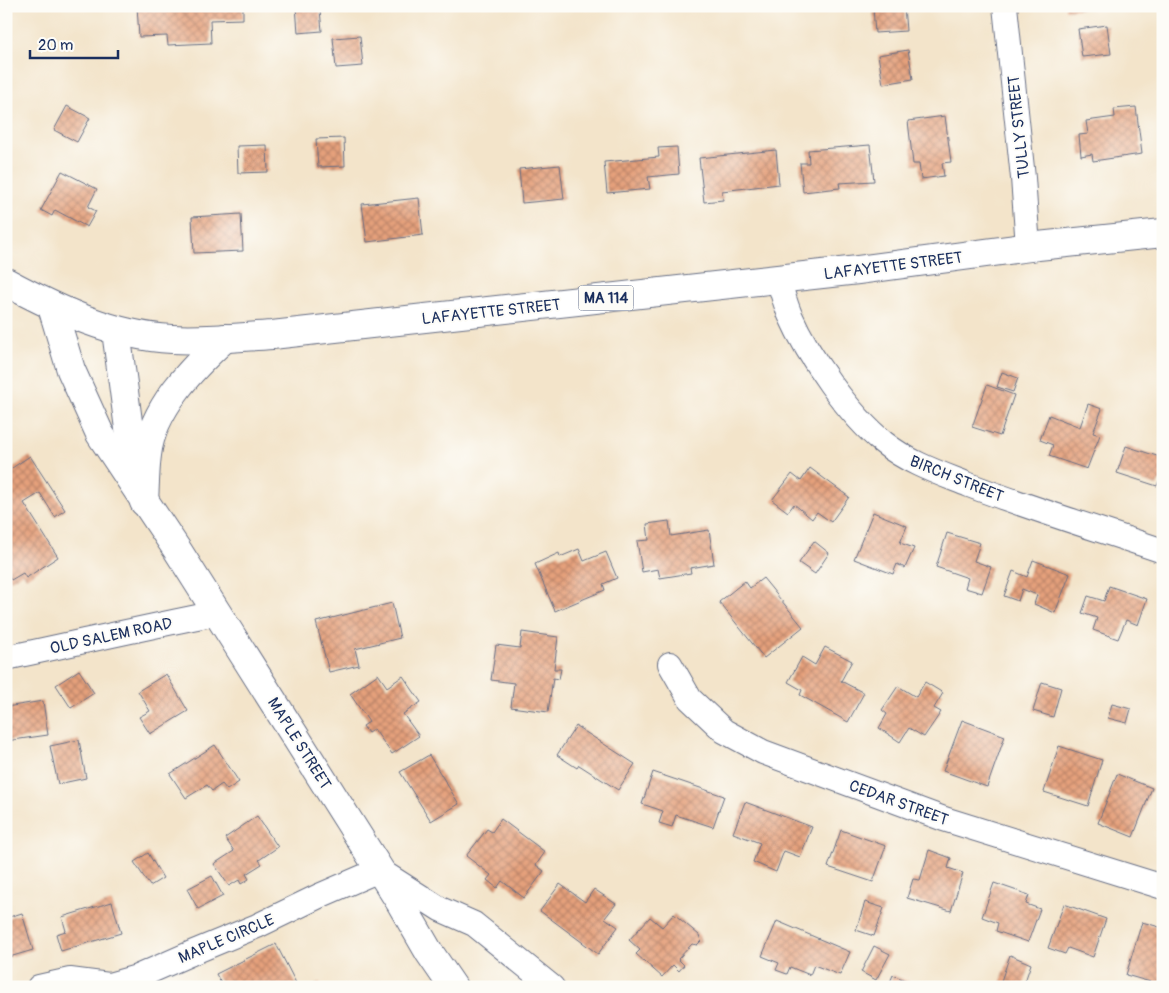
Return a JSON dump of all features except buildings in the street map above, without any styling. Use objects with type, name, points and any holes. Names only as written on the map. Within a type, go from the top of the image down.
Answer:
[{"type":"main road","name":"LAFAYETTE STREET","points":[[6,282],[52,307],[116,331],[172,339],[225,338],[272,336],[858,270],[1028,247],[1163,233]]},
{"type":"main road","name":"MAPLE STREET","points":[[52,307],[71,370],[100,434],[217,613],[400,902],[429,952],[453,987]]},
{"type":"main road","name":"MAPLE STREET","points":[[116,331],[131,444],[144,502]]},
{"type":"main road","points":[[144,502],[147,453],[157,419],[195,366],[225,338]]},
{"type":"street","name":"TULLY STREET","points":[[1005,6],[1023,178],[1028,247]]},
{"type":"street","name":"BIRCH STREET","points":[[778,279],[790,314],[812,357],[860,420],[884,443],[912,462],[981,490],[1163,551]]},
{"type":"street","name":"OLD SALEM ROAD","points":[[6,658],[70,645],[133,629],[217,613]]},
{"type":"street","name":"CEDAR STREET","points":[[670,664],[690,699],[724,731],[763,752],[944,819],[1163,887]]},
{"type":"street","name":"MAPLE CIRCLE","points":[[39,987],[70,980],[109,985],[137,977],[257,926],[379,870]]},
{"type":"street","points":[[379,870],[440,909],[474,924],[552,987]]}]
